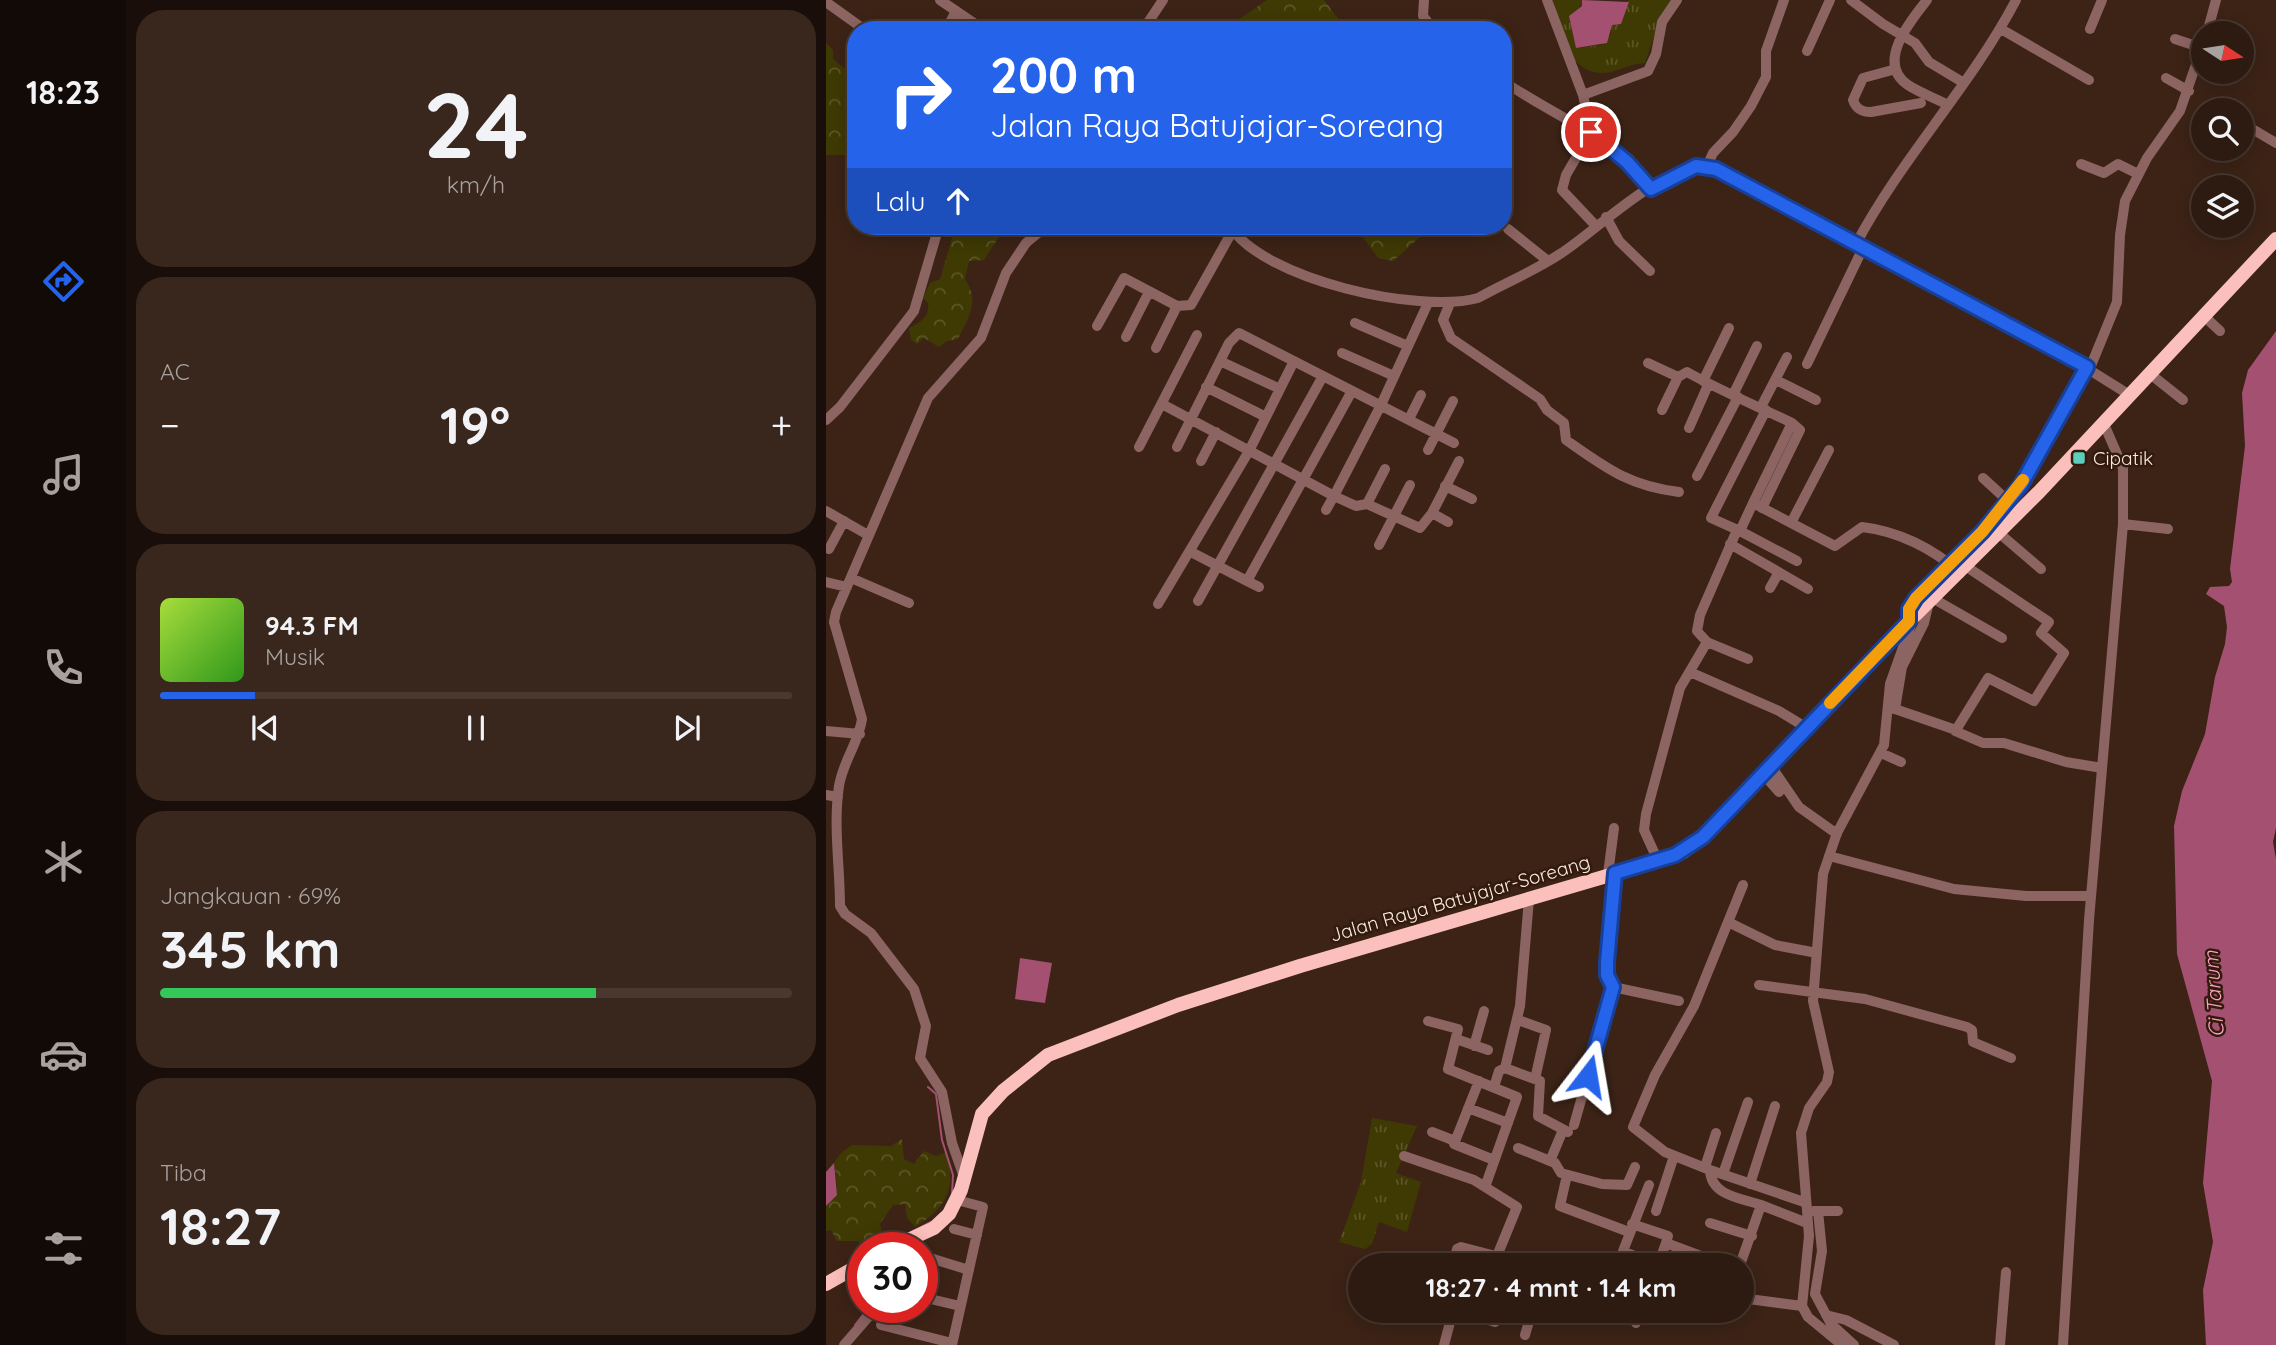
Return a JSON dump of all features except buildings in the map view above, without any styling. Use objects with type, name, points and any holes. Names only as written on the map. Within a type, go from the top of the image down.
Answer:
[{"type":"highway","name":"Jalan Raya Batujajar-Soreang","points":[[926,1232],[939,1224],[957,1200],[982,1114],[1003,1091],[1048,1055],[1178,1004],[1683,852],[1703,837],[1768,770],[1958,568],[1999,533],[2276,239]]},
{"type":"highway","points":[[826,1284],[847,1272]]},
{"type":"street","points":[[940,0],[971,21]]},
{"type":"street","points":[[1149,21],[1163,0]]},
{"type":"street","points":[[1424,0],[1423,16],[1427,21]]},
{"type":"street","points":[[1547,0],[1583,95],[1591,134],[1562,186],[1564,194],[1596,226]]},
{"type":"street","points":[[1583,95],[1648,71],[1654,59],[1662,22],[1677,0]]},
{"type":"street","points":[[1707,166],[1713,153],[1733,132],[1751,106],[1766,77],[1766,51],[1784,0]]},
{"type":"street","points":[[1807,51],[1830,0]]},
{"type":"street","points":[[1851,0],[1915,43],[1929,62],[1964,83]]},
{"type":"street","points":[[1927,0],[1901,35],[1896,48],[1896,69],[1938,118]]},
{"type":"street","points":[[1807,364],[1889,186],[2001,29],[2016,0]]},
{"type":"street","points":[[2090,29],[2102,0]]},
{"type":"street","points":[[2210,21],[2216,0]]},
{"type":"street","points":[[826,2],[852,21]]},
{"type":"street","points":[[951,21],[956,11]]},
{"type":"street","points":[[2001,29],[2089,80]]},
{"type":"street","points":[[2175,39],[2191,43]]},
{"type":"street","points":[[1896,69],[1863,78],[1853,100],[1855,106],[1863,112],[1871,113],[1923,98],[1948,104]]},
{"type":"street","points":[[2166,78],[2189,91]]},
{"type":"street","points":[[2002,638],[1911,604],[1958,568],[2052,434],[2088,368],[2115,310],[2123,211],[2135,172],[2174,122],[2191,84]]},
{"type":"street","points":[[1512,86],[1591,134],[1627,162],[1651,189]]},
{"type":"street","points":[[2254,130],[2276,143]]},
{"type":"street","points":[[2081,164],[2104,173],[2118,164],[2135,172]]},
{"type":"street","points":[[1238,235],[1249,248],[1295,272],[1362,290],[1428,303],[1450,303],[1478,298],[1548,261],[1606,216],[1651,189],[1689,169],[1707,166],[2088,368],[2128,394]]},
{"type":"street","points":[[1606,216],[1619,241],[1650,271]]},
{"type":"street","points":[[1512,232],[1548,261]]},
{"type":"street","points":[[826,420],[840,407],[914,311],[936,235]]},
{"type":"street","points":[[964,1177],[952,1143],[942,1092],[920,1058],[926,1026],[918,997],[872,933],[841,909],[838,797],[845,762],[860,734],[862,716],[834,622],[868,535],[928,398],[981,338],[1006,273],[1026,243],[1036,235]]},
{"type":"street","points":[[1097,326],[1124,278],[1177,306],[1191,305],[1228,235]]},
{"type":"street","points":[[1126,337],[1149,292]]},
{"type":"street","points":[[1326,510],[1381,405],[1428,303]]},
{"type":"street","points":[[1450,303],[1443,320],[1451,338],[1532,392],[1564,423],[1566,440],[1615,475],[1658,489],[1679,492]]},
{"type":"street","points":[[1156,348],[1177,306]]},
{"type":"street","points":[[2204,316],[2220,331]]},
{"type":"street","points":[[1355,323],[1408,346]]},
{"type":"street","points":[[1689,428],[1729,328]]},
{"type":"street","points":[[1177,447],[1220,361],[1234,336],[1239,333],[1454,443]]},
{"type":"street","points":[[1139,446],[1198,335]]},
{"type":"street","points":[[1697,476],[1757,346]]},
{"type":"street","points":[[1342,353],[1394,376]]},
{"type":"street","points":[[1787,357],[1711,518],[1797,561]]},
{"type":"street","points":[[1220,361],[1280,389]]},
{"type":"street","points":[[1158,604],[1249,451],[1294,361]]},
{"type":"street","points":[[1648,363],[1678,377]]},
{"type":"street","points":[[1662,410],[1678,377],[1687,372],[1792,423],[1800,430],[1758,505],[1730,544],[1698,623],[1697,631],[1707,642],[1748,659]]},
{"type":"street","points":[[2149,373],[2183,400]]},
{"type":"street","points":[[1198,601],[1323,376]]},
{"type":"street","points":[[1776,380],[1816,400]]},
{"type":"street","points":[[1206,387],[1266,417]]},
{"type":"street","points":[[1247,581],[1352,391]]},
{"type":"street","points":[[1409,419],[1421,395]]},
{"type":"street","points":[[1428,450],[1453,401]]},
{"type":"street","points":[[1162,404],[1334,496],[1356,506],[1367,504],[1420,528],[1432,513],[1459,461]]},
{"type":"street","points":[[2063,1345],[2091,896],[2123,524],[2123,468],[2104,424]]},
{"type":"street","points":[[1201,461],[1216,432]]},
{"type":"street","points":[[1791,523],[1829,450]]},
{"type":"street","points":[[1367,504],[1385,468]]},
{"type":"street","points":[[1983,478],[2007,500]]},
{"type":"street","points":[[1378,545],[1410,485]]},
{"type":"street","points":[[1445,486],[1472,499]]},
{"type":"street","points":[[1758,505],[1835,546],[1861,527],[1894,532],[2049,622],[2040,633],[2064,653],[2034,701],[1988,678],[1955,731]]},
{"type":"street","points":[[826,512],[868,535]]},
{"type":"street","points":[[1432,513],[1448,522]]},
{"type":"street","points":[[829,549],[844,521]]},
{"type":"street","points":[[2123,524],[2168,529]]},
{"type":"street","points":[[1999,533],[2041,569]]},
{"type":"street","points":[[1730,544],[1808,589]]},
{"type":"street","points":[[1191,552],[1259,587]]},
{"type":"street","points":[[1770,588],[1779,572]]},
{"type":"street","points":[[826,582],[849,583],[909,603]]},
{"type":"street","points":[[826,606],[836,612]]},
{"type":"street","points":[[1891,708],[1894,669],[1922,609]]},
{"type":"street","points":[[1842,1345],[1808,1317],[1802,1306],[1808,1250],[1801,1133],[1809,1108],[1827,1082],[1829,1072],[1815,1015],[1814,991],[1821,892],[1837,834],[1881,754],[1902,667],[1924,623],[1922,609]]},
{"type":"street","points":[[1658,861],[1644,830],[1646,814],[1680,688],[1707,642]]},
{"type":"street","points":[[1690,672],[1779,711],[1807,728]]},
{"type":"street","points":[[1891,708],[1983,743],[2004,743],[2066,762],[2102,768]]},
{"type":"street","points":[[826,731],[860,734]]},
{"type":"street","points":[[1881,754],[1901,762]]},
{"type":"street","points":[[1768,770],[1799,807],[1837,834]]},
{"type":"street","points":[[1768,770],[1779,792]]},
{"type":"street","points":[[826,795],[838,797]]},
{"type":"street","points":[[1550,1161],[1568,1129],[1613,987],[1607,975],[1607,962],[1614,828]]},
{"type":"street","points":[[1829,856],[1954,889],[2026,896],[2091,896]]},
{"type":"street","points":[[1743,886],[1694,1006],[1655,1075],[1633,1127],[1637,1133],[1674,1156],[1805,1207],[1818,1211],[1838,1211]]},
{"type":"street","points":[[1505,1068],[1518,1020],[1529,899]]},
{"type":"street","points":[[1728,922],[1775,945],[1817,953]]},
{"type":"street","points":[[1759,985],[1865,999],[1967,1027],[1972,1030],[1973,1042],[2011,1058]]},
{"type":"street","points":[[1613,987],[1679,1001]]},
{"type":"street","points":[[1474,1045],[1484,1011]]},
{"type":"street","points":[[1518,1020],[1546,1030],[1535,1079]]},
{"type":"street","points":[[1428,1021],[1458,1029],[1447,1066],[1517,1097],[1485,1187]]},
{"type":"street","points":[[1456,1039],[1488,1050]]},
{"type":"street","points":[[1494,1087],[1499,1071],[1505,1068],[1540,1081],[1538,1116],[1568,1129]]},
{"type":"street","points":[[1479,1082],[1454,1145],[1494,1160]]},
{"type":"street","points":[[1723,1174],[1748,1102]]},
{"type":"street","points":[[1750,1184],[1775,1105]]},
{"type":"street","points":[[1468,1108],[1508,1123]]},
{"type":"street","points":[[1432,1132],[1455,1141]]},
{"type":"street","points":[[1716,1133],[1708,1169],[1710,1181],[1715,1188],[1807,1223]]},
{"type":"street","points":[[1518,1148],[1550,1161],[1567,1175],[1602,1184],[1627,1185],[1635,1167]]},
{"type":"street","points":[[1404,1156],[1485,1187],[1518,1209],[1498,1253]]},
{"type":"street","points":[[1656,1211],[1674,1156]]},
{"type":"street","points":[[1567,1175],[1560,1206],[1630,1228],[1668,1236],[1662,1253]]},
{"type":"street","points":[[1628,1253],[1623,1251],[1630,1228],[1649,1185]]},
{"type":"street","points":[[881,1325],[952,1344],[983,1208],[957,1200]]},
{"type":"street","points":[[1745,1253],[1761,1205]]},
{"type":"street","points":[[1818,1211],[1822,1251],[1815,1294],[1826,1315],[1854,1345]]},
{"type":"street","points":[[1710,1223],[1752,1236]]},
{"type":"street","points":[[954,1229],[977,1235]]},
{"type":"street","points":[[1666,1243],[1693,1253]]},
{"type":"street","points":[[1457,1253],[1459,1247],[1484,1253]]},
{"type":"street","points":[[1808,1250],[1822,1251]]},
{"type":"street","points":[[938,1260],[969,1270]]},
{"type":"street","points":[[2000,1345],[2006,1272]]},
{"type":"street","points":[[1754,1300],[1802,1306]]},
{"type":"street","points":[[938,1301],[960,1306]]},
{"type":"street","points":[[1826,1315],[1856,1324],[1894,1345]]},
{"type":"street","points":[[844,1345],[863,1323]]},
{"type":"street","points":[[1444,1345],[1450,1323]]},
{"type":"street","points":[[1525,1335],[1528,1323]]},
{"type":"green space","points":[[1267,0],[1324,0],[1340,21],[1236,21]]},
{"type":"green space","points":[[1553,0],[1582,0],[1582,5],[1569,16],[1577,48],[1601,45],[1611,34],[1612,25],[1624,13],[1628,0],[1671,0],[1660,18],[1645,63],[1602,73],[1590,71],[1573,57],[1567,47]]},
{"type":"green space","points":[[826,43],[833,50],[833,59],[847,71],[847,155],[826,155]]},
{"type":"green space","points":[[953,235],[1000,235],[984,260],[969,261],[965,279],[972,302],[969,317],[958,339],[947,341],[939,347],[924,338],[917,344],[911,340],[909,328],[926,315],[928,303],[923,298],[930,283],[940,279]]},
{"type":"green space","points":[[1361,235],[1423,235],[1393,261],[1378,258]]},
{"type":"green space","points":[[1372,1118],[1417,1126],[1396,1173],[1421,1182],[1407,1232],[1379,1222],[1372,1244],[1365,1249],[1339,1242],[1361,1182]]},
{"type":"green space","points":[[902,1139],[904,1159],[914,1164],[924,1151],[936,1156],[945,1153],[951,1176],[941,1205],[915,1227],[907,1218],[905,1204],[893,1205],[880,1224],[882,1232],[847,1232],[847,1241],[837,1241],[831,1230],[826,1231],[826,1206],[837,1187],[834,1163],[841,1153],[852,1145],[891,1146]]},
{"type":"water","points":[[1582,0],[1629,2],[1621,24],[1612,25],[1607,43],[1576,48],[1569,16],[1582,6]]},
{"type":"water","name":"Ci Tarum","points":[[2276,331],[2276,828],[2273,842],[2276,859],[2276,1345],[2206,1345],[2203,1290],[2213,1242],[2203,1183],[2212,1081],[2177,954],[2174,826],[2182,791],[2205,734],[2215,677],[2225,644],[2227,627],[2224,606],[2206,594],[2210,587],[2229,586],[2232,582],[2230,569],[2245,446],[2242,393],[2248,370]]},
{"type":"water","points":[[1020,958],[1052,963],[1045,1003],[1015,999]]},
{"type":"water","points":[[834,1163],[837,1195],[826,1206],[826,1172]]},
{"type":"waterway","points":[[928,1087],[936,1094],[942,1140],[953,1175],[952,1194]]},
{"type":"waterway","points":[[912,1232],[931,1222]]},
{"type":"slow traffic","points":[[1830,703],[1909,621],[1911,604],[1982,532],[2023,480]]},
{"type":"place","name":"Cipatik","points":[[2079,458]]},
{"type":"route","points":[[1588,1076],[1613,987],[1607,975],[1607,962],[1615,873],[1683,852],[1703,837],[1909,621],[1911,604],[1982,532],[2021,485],[2052,434],[2087,367],[1716,169],[1696,166],[1651,189],[1627,162],[1591,132]]}]
